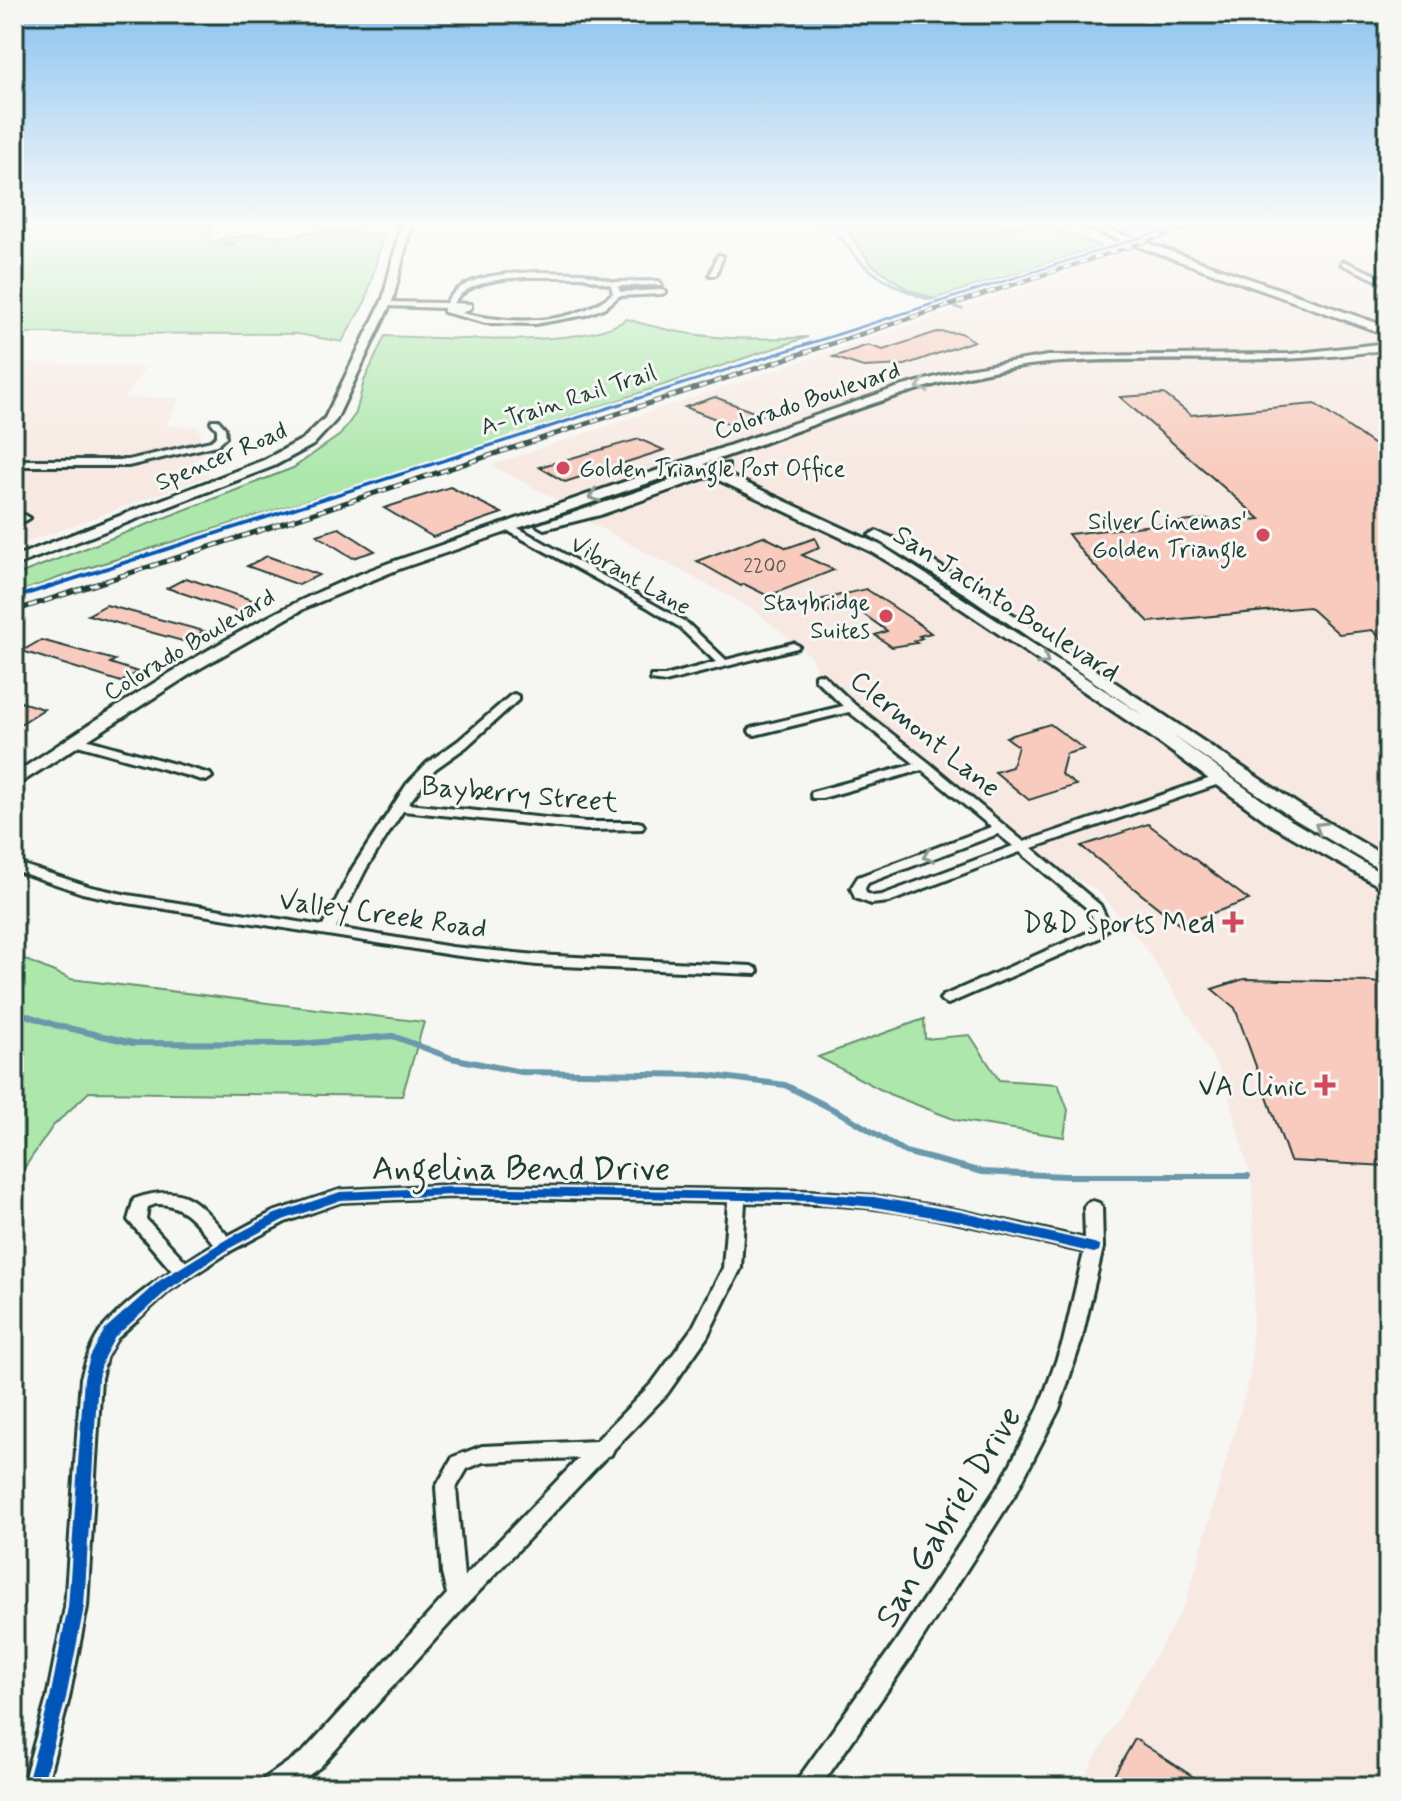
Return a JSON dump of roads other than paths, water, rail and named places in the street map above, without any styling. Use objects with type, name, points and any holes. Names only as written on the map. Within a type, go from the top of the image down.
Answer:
[{"type":"highway","points":[[1325,309],[1388,331]]},
{"type":"highway","points":[[1353,309],[1388,321]]},
{"type":"main road","name":"Spencer Road","points":[[14,562],[269,463],[308,442],[330,420],[383,309]]},
{"type":"main road","name":"Colorado Boulevard","points":[[14,782],[210,654],[305,603],[404,562],[953,376],[1029,361],[1315,356],[1388,346]]},
{"type":"main road","name":"Colorado Boulevard","points":[[942,393],[1017,372],[1128,360],[1234,367],[1319,364],[1388,355]]},
{"type":"main road","points":[[1234,367],[1302,363],[1315,356]]},
{"type":"main road","name":"Colorado Boulevard","points":[[489,534],[595,512],[811,438]]},
{"type":"main road","name":"San Jacinto Boulevard","points":[[695,463],[902,547],[1025,628],[1226,769],[1388,866]]},
{"type":"main road","name":"San Jacinto Boulevard","points":[[815,512],[930,581],[1201,765],[1226,769],[1280,822],[1388,885]]},
{"type":"main road","points":[[1006,633],[1025,628]]},
{"type":"street","points":[[450,309],[456,314],[507,322],[552,320],[597,309]]},
{"type":"street","points":[[456,314],[463,309]]},
{"type":"street","points":[[14,463],[145,461],[214,443],[222,437],[221,428],[215,422]]},
{"type":"street","name":"Vibrant Lane","points":[[514,530],[683,625],[723,663]]},
{"type":"street","points":[[655,678],[665,679],[793,646]]},
{"type":"street","name":"Clermont Lane","points":[[819,677],[851,708],[1095,908],[1103,926],[1094,935],[948,999]]},
{"type":"street","points":[[327,932],[359,869],[412,787],[431,766],[462,744],[514,698]]},
{"type":"street","points":[[755,731],[851,708]]},
{"type":"street","points":[[78,741],[206,777]]},
{"type":"street","points":[[817,795],[924,765]]},
{"type":"street","points":[[1022,847],[1226,769]]},
{"type":"street","name":"Bayberry Street","points":[[400,807],[586,826],[637,826]]},
{"type":"street","name":"Clermont Lane","points":[[1001,828],[863,880],[858,888],[860,895],[871,900],[884,899],[1022,847]]},
{"type":"street","name":"Valley Creek Road","points":[[14,866],[87,890],[128,899],[452,951],[537,960],[751,971]]},
{"type":"street","name":"Angelina Bend Drive","points":[[34,1787],[58,1698],[76,1607],[91,1378],[97,1357],[110,1333],[183,1271],[279,1217],[340,1196],[368,1194],[452,1191],[810,1197],[874,1202],[961,1217],[1094,1248]]},
{"type":"street","points":[[183,1271],[137,1220],[140,1203],[159,1195],[181,1198],[226,1245]]},
{"type":"street","points":[[272,1787],[312,1759],[459,1597],[660,1388],[700,1332],[732,1268],[737,1197]]},
{"type":"street","name":"San Gabriel Drive","points":[[806,1787],[904,1648],[1010,1485],[1049,1409],[1072,1342],[1094,1248],[1093,1207]]},
{"type":"street","points":[[459,1597],[453,1574],[446,1487],[460,1463],[482,1454],[604,1449]]},
{"type":"waterway","points":[[14,1011],[55,1025],[133,1043],[298,1044],[393,1036],[451,1058],[521,1072],[707,1075],[785,1085],[848,1117],[905,1152],[983,1172],[1064,1176],[1248,1176]]},
{"type":"railway","points":[[14,611],[938,309]]},
{"type":"place","name":"Golden Triangle Post Office","points":[[563,468]]},
{"type":"place","name":"Silver Cinemas' Golden Triangle","points":[[1263,535]]},
{"type":"place","name":"Staybridge Suites","points":[[886,616]]},
{"type":"place","name":"D&D Sports Med","points":[[1233,922]]},
{"type":"place","name":"VA Clinic","points":[[1325,1085]]}]
